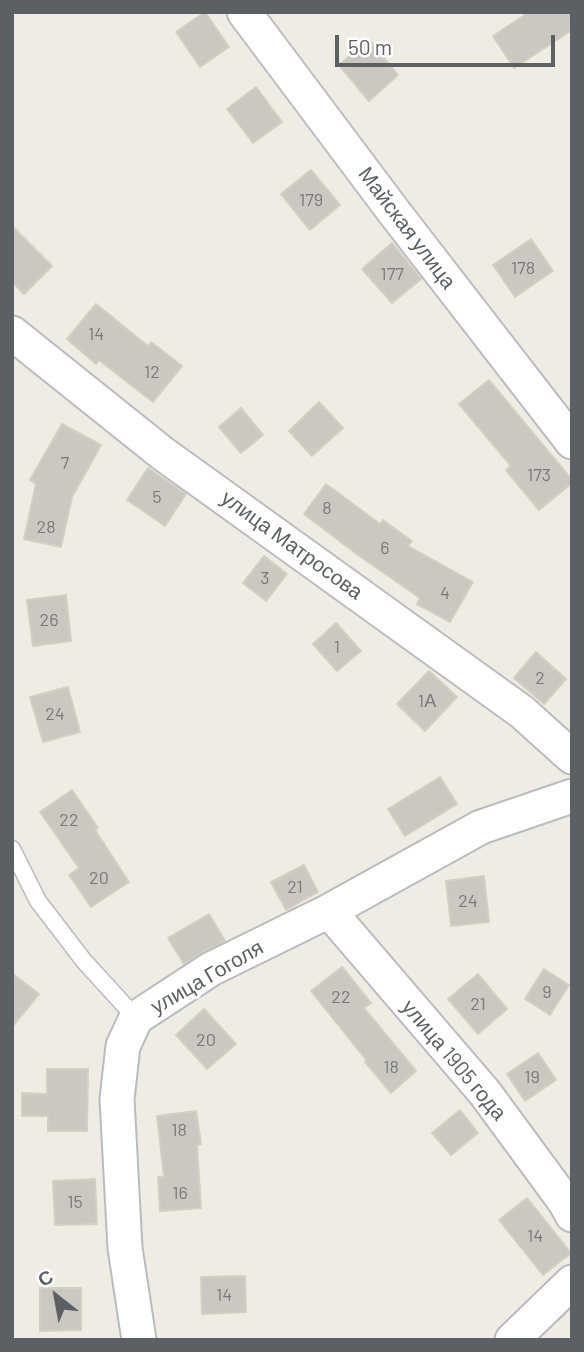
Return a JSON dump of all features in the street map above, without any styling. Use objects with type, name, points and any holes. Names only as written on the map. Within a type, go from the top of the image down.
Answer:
[{"type":"street","name":"Майская улица","points":[[244,12],[572,442]]},
{"type":"street","name":"улица Матросова","points":[[12,332],[162,453],[522,712],[572,757]]},
{"type":"street","name":"улица Гоголя","points":[[139,1340],[125,1248],[117,1099],[123,1046],[136,1018],[211,969],[328,911],[481,827],[572,796]]},
{"type":"street","name":"улица 1905 года","points":[[328,911],[485,1093],[572,1215]]},
{"type":"street","points":[[512,1340],[572,1282]]},
{"type":"lane","points":[[12,849],[38,901],[84,961],[136,1018]]},
{"type":"building","points":[[205,12],[229,47],[200,67],[176,32]]},
{"type":"building","points":[[529,12],[572,12],[572,30],[514,68],[493,36]]},
{"type":"building","points":[[369,40],[398,75],[369,101],[339,65]]},
{"type":"building","points":[[256,87],[282,122],[253,143],[227,109]]},
{"type":"building","points":[[311,170],[340,205],[310,230],[281,194]]},
{"type":"building","points":[[12,226],[52,266],[24,294],[12,282]]},
{"type":"building","points":[[531,239],[553,271],[515,297],[493,265]]},
{"type":"building","points":[[392,243],[421,279],[392,303],[362,269]]},
{"type":"building","points":[[96,304],[148,346],[151,342],[182,366],[153,402],[99,360],[96,364],[67,339]]},
{"type":"building","points":[[489,380],[572,480],[572,483],[539,510],[506,470],[511,466],[459,404]]},
{"type":"building","points":[[319,402],[343,428],[312,456],[289,431]]},
{"type":"building","points":[[241,408],[263,435],[241,453],[219,427]]},
{"type":"building","points":[[62,424],[101,445],[72,497],[61,547],[24,539],[36,484],[30,480]]},
{"type":"building","points":[[148,468],[186,494],[165,526],[127,500]]},
{"type":"building","points":[[326,484],[380,524],[383,520],[412,541],[408,546],[473,582],[450,622],[417,604],[420,598],[304,514]]},
{"type":"building","points":[[264,556],[287,574],[266,601],[243,583]]},
{"type":"building","points":[[66,595],[71,641],[33,646],[27,600]]},
{"type":"building","points":[[336,623],[361,651],[337,671],[313,644]]},
{"type":"building","points":[[536,652],[566,679],[544,704],[514,678]]},
{"type":"building","points":[[429,671],[457,697],[425,731],[397,704]]},
{"type":"building","points":[[68,687],[80,732],[43,742],[30,697]]},
{"type":"building","points":[[440,777],[457,804],[405,836],[388,809]]},
{"type":"building","points":[[72,790],[129,882],[91,907],[69,875],[79,868],[40,812]]},
{"type":"building","points":[[304,865],[318,892],[286,910],[271,882]]},
{"type":"building","points":[[484,876],[489,922],[451,926],[446,881]]},
{"type":"building","points":[[209,914],[225,941],[184,964],[168,938]]},
{"type":"building","points":[[342,967],[371,1003],[364,1008],[416,1071],[391,1093],[311,991]]},
{"type":"building","points":[[544,969],[569,985],[550,1015],[525,999]]},
{"type":"building","points":[[12,973],[39,994],[12,1027]]},
{"type":"building","points":[[478,974],[507,1009],[478,1034],[448,999]]},
{"type":"building","points":[[204,1009],[236,1044],[207,1069],[176,1035]]},
{"type":"building","points":[[538,1053],[556,1080],[525,1101],[507,1074]]},
{"type":"building","points":[[47,1069],[88,1069],[87,1131],[48,1131],[48,1116],[22,1116],[22,1093],[47,1094]]},
{"type":"building","points":[[460,1110],[478,1133],[451,1155],[432,1133]]},
{"type":"building","points":[[196,1111],[201,1144],[197,1145],[201,1208],[160,1211],[158,1177],[164,1177],[157,1116]]},
{"type":"building","points":[[95,1179],[97,1224],[55,1225],[53,1181]]},
{"type":"building","points":[[527,1198],[571,1253],[543,1275],[499,1220]]},
{"type":"building","points":[[245,1276],[246,1312],[202,1314],[201,1277]]},
{"type":"building","points":[[40,1288],[81,1288],[81,1330],[40,1331]]}]
